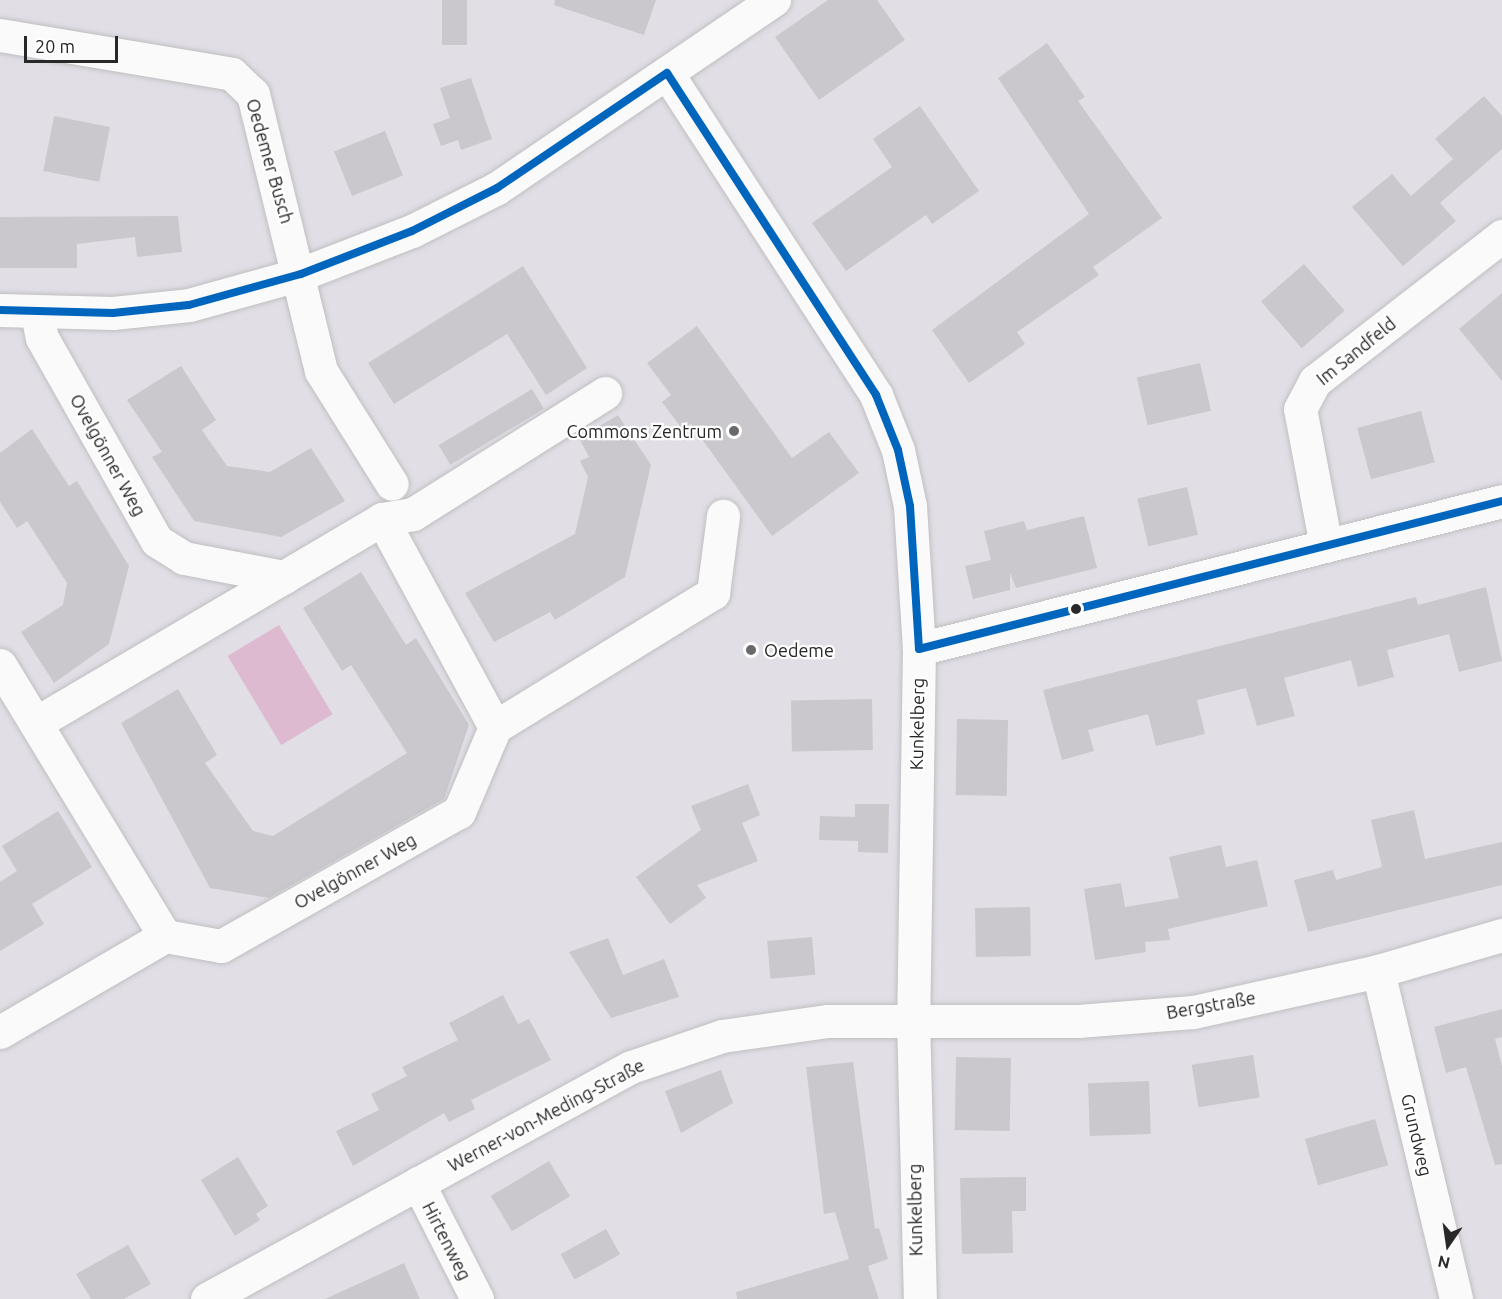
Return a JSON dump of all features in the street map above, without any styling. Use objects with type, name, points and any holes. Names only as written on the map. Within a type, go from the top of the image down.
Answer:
[{"type":"street","points":[[0,310],[113,314],[189,305],[301,274],[412,231],[497,188],[774,0]]},
{"type":"street","name":"Oedemer Busch","points":[[0,35],[232,74],[253,94],[301,274]]},
{"type":"street","name":"Kunkelberg","points":[[667,73],[876,395],[898,450],[910,506],[919,649],[913,1017],[920,1299]]},
{"type":"street","name":"Im Sandfeld","points":[[1326,546],[1300,409],[1315,381],[1502,236]]},
{"type":"street","points":[[301,274],[321,371],[392,484]]},
{"type":"street","name":"Ovelgönner Weg","points":[[37,313],[42,338],[157,541],[184,558],[284,577]]},
{"type":"street","points":[[36,723],[382,519],[413,514],[605,393]]},
{"type":"street","points":[[919,649],[1502,501]]},
{"type":"street","points":[[382,519],[495,727],[713,593],[723,516]]},
{"type":"street","points":[[0,664],[165,936],[0,1032]]},
{"type":"street","name":"Ovelgönner Weg","points":[[165,936],[221,946],[459,812],[495,727]]},
{"type":"street","name":"Bergstraße","points":[[913,1017],[1078,1021],[1193,1012],[1378,971],[1502,935]]},
{"type":"street","name":"Grundweg","points":[[1378,971],[1456,1299]]},
{"type":"street","name":"Werner-von-Meding-Straße","points":[[207,1299],[631,1067],[722,1036],[828,1020],[913,1017]]},
{"type":"street","name":"Hirtenweg","points":[[418,1183],[477,1299]]},
{"type":"shaded area","points":[[279,625],[333,714],[281,745],[228,656]]},
{"type":"building","points":[[442,0],[467,0],[467,45],[442,45]]},
{"type":"building","points":[[555,0],[656,0],[644,35],[554,5]]},
{"type":"building","points":[[828,0],[877,0],[905,40],[819,100],[775,37]]},
{"type":"building","points":[[1047,43],[1085,97],[1078,101],[1162,218],[1093,267],[1099,275],[1017,332],[1025,344],[969,383],[932,330],[1089,214],[998,78]]},
{"type":"building","points":[[471,78],[492,139],[461,150],[458,140],[441,146],[433,124],[450,118],[440,88]]},
{"type":"building","points":[[1484,96],[1502,116],[1502,149],[1440,203],[1456,221],[1403,266],[1352,207],[1392,174],[1411,196],[1453,159],[1435,139]]},
{"type":"building","points":[[920,106],[979,191],[932,224],[926,215],[846,271],[812,223],[892,167],[873,139]]},
{"type":"building","points":[[54,116],[110,127],[99,182],[43,171]]},
{"type":"building","points":[[385,131],[403,176],[352,196],[334,152]]},
{"type":"building","points":[[178,216],[182,252],[137,257],[135,237],[77,244],[77,268],[0,268],[0,217]]},
{"type":"building","points":[[1304,264],[1345,311],[1302,348],[1261,301]]},
{"type":"building","points":[[523,266],[587,368],[546,395],[507,334],[394,404],[368,363]]},
{"type":"building","points":[[1502,293],[1502,381],[1459,329]]},
{"type":"building","name":"Commons Zentrum","points":[[697,326],[792,458],[829,432],[859,473],[772,536],[691,424],[683,430],[662,402],[671,395],[647,363]]},
{"type":"building","points":[[1200,363],[1211,411],[1148,425],[1137,378]]},
{"type":"building","points":[[181,366],[216,420],[202,430],[227,466],[270,472],[311,448],[345,501],[281,537],[194,521],[152,457],[162,452],[127,400]]},
{"type":"building","points":[[532,389],[544,409],[450,465],[439,445]]},
{"type":"building","points":[[1421,411],[1435,462],[1371,479],[1357,428]]},
{"type":"building","points":[[618,415],[651,465],[625,577],[555,620],[550,612],[494,642],[465,593],[575,534],[588,477],[580,461],[589,457],[579,438]]},
{"type":"building","points":[[32,429],[69,486],[77,481],[129,566],[109,644],[54,683],[21,632],[63,605],[67,583],[27,521],[17,528],[0,502],[0,453]]},
{"type":"building","points":[[1187,487],[1198,535],[1148,546],[1137,498]]},
{"type":"building","points":[[1084,516],[1097,568],[1016,588],[1010,573],[1010,590],[973,599],[965,566],[991,560],[984,531],[1024,521],[1027,530]]},
{"type":"building","points":[[361,572],[406,645],[416,638],[469,725],[444,799],[269,898],[210,888],[121,723],[178,689],[217,755],[205,763],[253,831],[273,836],[407,753],[351,665],[342,671],[303,608]]},
{"type":"building","points":[[1486,587],[1502,661],[1459,672],[1449,634],[1387,650],[1394,677],[1358,687],[1351,660],[1284,678],[1295,716],[1257,726],[1246,688],[1197,700],[1205,734],[1156,746],[1148,714],[1088,730],[1094,751],[1062,760],[1043,690],[1416,597],[1418,605]]},
{"type":"building","points":[[872,699],[873,750],[792,751],[791,700]]},
{"type":"building","points":[[957,719],[1008,720],[1007,796],[956,795]]},
{"type":"building","points":[[748,784],[760,815],[742,823],[758,861],[697,885],[706,898],[670,924],[636,877],[701,830],[691,806]]},
{"type":"building","points":[[855,804],[889,804],[888,853],[858,852],[858,841],[819,840],[820,816],[855,817]]},
{"type":"building","points":[[1414,810],[1425,859],[1502,842],[1502,885],[1308,932],[1294,880],[1333,870],[1336,880],[1382,867],[1371,820]]},
{"type":"building","points":[[58,811],[92,867],[32,904],[44,924],[0,951],[0,882],[17,871],[2,846]]},
{"type":"building","points":[[1221,845],[1226,867],[1257,860],[1268,906],[1168,929],[1170,940],[1145,942],[1146,952],[1095,960],[1084,889],[1121,883],[1125,907],[1179,898],[1169,857]]},
{"type":"building","points":[[1030,907],[1031,956],[976,957],[975,908]]},
{"type":"building","points":[[812,937],[815,975],[770,979],[767,941]]},
{"type":"building","points":[[608,938],[623,975],[664,959],[679,997],[611,1018],[569,952]]},
{"type":"building","points":[[503,995],[518,1024],[529,1019],[551,1060],[471,1100],[475,1109],[449,1122],[444,1113],[353,1166],[336,1131],[379,1110],[371,1094],[407,1076],[402,1067],[458,1040],[449,1023]]},
{"type":"building","points":[[1502,1009],[1502,1037],[1495,1039],[1502,1066],[1502,1164],[1495,1165],[1466,1067],[1446,1073],[1434,1027]]},
{"type":"building","points":[[1253,1055],[1260,1097],[1198,1107],[1192,1065]]},
{"type":"building","points":[[956,1057],[1011,1058],[1010,1131],[955,1130]]},
{"type":"building","points":[[853,1062],[875,1229],[879,1228],[888,1259],[868,1266],[879,1299],[737,1299],[736,1292],[849,1259],[835,1212],[824,1214],[806,1067]]},
{"type":"building","points":[[721,1070],[733,1103],[681,1133],[665,1091]]},
{"type":"building","points":[[1149,1081],[1151,1134],[1090,1136],[1088,1083]]},
{"type":"building","points":[[1375,1119],[1388,1165],[1318,1185],[1305,1139]]},
{"type":"building","points":[[238,1157],[268,1206],[256,1214],[260,1220],[235,1236],[201,1180]]},
{"type":"building","points":[[549,1161],[570,1196],[512,1231],[491,1196]]},
{"type":"building","points":[[1026,1177],[1026,1211],[1012,1211],[1013,1253],[962,1254],[960,1178]]},
{"type":"building","points":[[606,1229],[620,1254],[575,1280],[561,1254]]},
{"type":"building","points":[[128,1245],[151,1284],[124,1299],[91,1299],[76,1274]]},
{"type":"building","points":[[404,1263],[420,1299],[325,1299]]},
{"type":"transit line","points":[[667,73],[876,395],[898,450],[910,506],[919,649]]},
{"type":"transit line","points":[[0,310],[113,313],[189,305],[301,274],[412,231],[497,188],[667,73]]},
{"type":"transit line","points":[[919,649],[1502,501]]},
{"type":"place","name":"Commons Zentrum","points":[[734,431]]},
{"type":"place","name":"Oedeme","points":[[751,650]]}]
